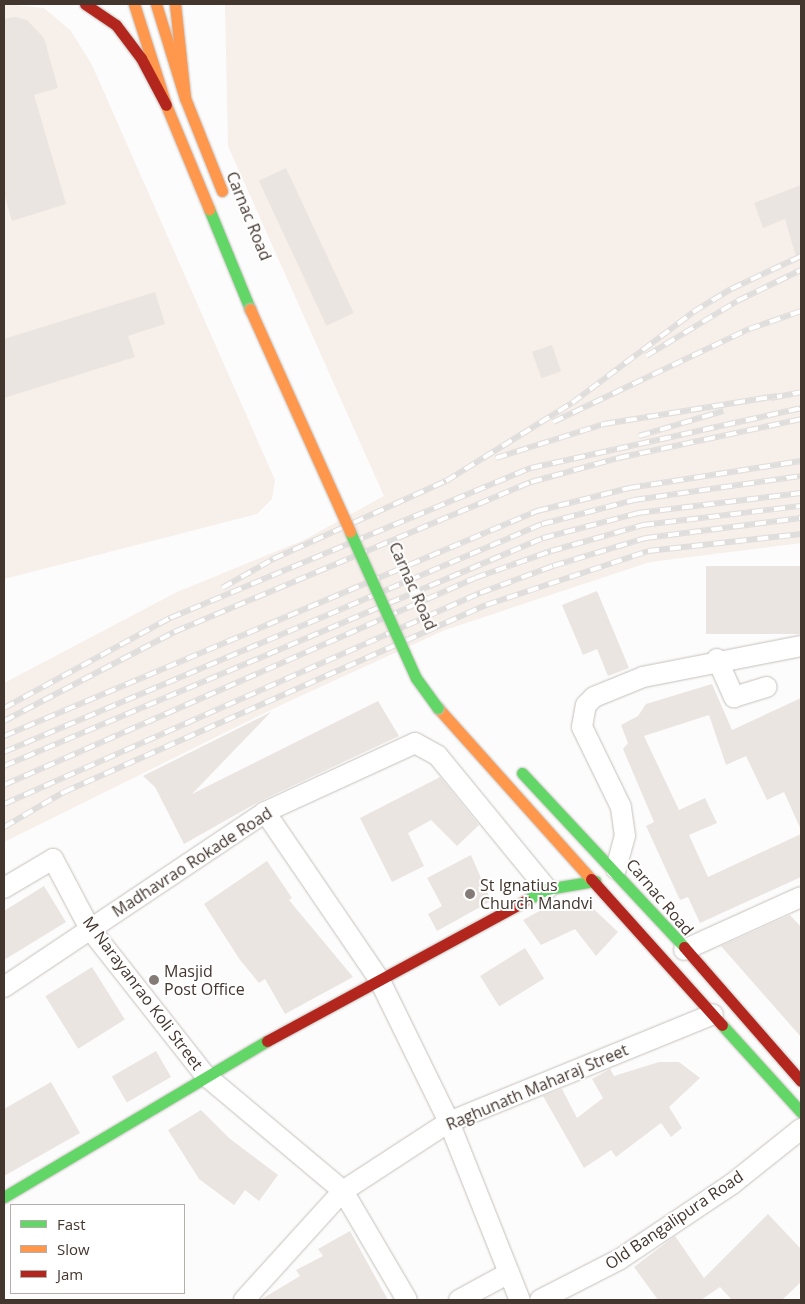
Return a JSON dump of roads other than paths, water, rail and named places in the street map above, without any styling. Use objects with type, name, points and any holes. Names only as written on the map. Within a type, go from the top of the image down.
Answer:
[{"type":"main road","points":[[85,4],[116,25],[141,58],[166,105]]},
{"type":"main road","points":[[134,4],[166,105],[250,309],[416,678],[438,708],[801,1112]]},
{"type":"main road","name":"Carnac Road","points":[[156,4],[185,98],[225,200]]},
{"type":"main road","points":[[175,4],[185,98]]},
{"type":"main road","name":"Carnac Road","points":[[512,762],[616,869],[684,950],[801,1081]]},
{"type":"main road","points":[[4,1197],[205,1075],[378,978],[547,889],[595,881]]},
{"type":"street","points":[[616,869],[625,836],[621,806],[582,727],[586,706],[594,697],[643,676],[718,659],[801,646]]},
{"type":"street","points":[[718,659],[734,697],[767,687]]},
{"type":"street","name":"Madhavrao Rokade Road","points":[[4,987],[265,812],[405,746],[425,745],[547,889]]},
{"type":"street","points":[[265,812],[378,978],[449,1122],[520,1300]]},
{"type":"street","name":"M Narayanrao Koli Street","points":[[4,888],[53,859],[90,929],[205,1075],[344,1191]]},
{"type":"street","points":[[684,950],[801,897]]},
{"type":"street","name":"Raghunath Maharaj Street","points":[[244,1300],[344,1191],[449,1122],[713,1014]]},
{"type":"street","name":"Old Bangalipura Road","points":[[540,1300],[620,1259],[732,1184],[801,1129]]},
{"type":"street","points":[[344,1191],[407,1300]]},
{"type":"street","points":[[458,1300],[509,1273]]},
{"type":"railway","points":[[222,588],[273,559],[446,481],[572,403],[693,312],[731,289],[801,256]]},
{"type":"railway","points":[[646,356],[737,301],[801,270]]},
{"type":"railway","points":[[553,422],[749,329],[801,311]]},
{"type":"railway","points":[[771,398],[801,392]]},
{"type":"railway","points":[[496,458],[604,424],[777,396]]},
{"type":"railway","points":[[4,708],[170,618],[531,468],[801,408]]},
{"type":"railway","points":[[639,436],[723,411]]},
{"type":"railway","points":[[4,721],[174,632],[531,482],[618,458],[801,419]]},
{"type":"railway","points":[[4,736],[537,511],[629,488],[801,461]]},
{"type":"railway","points":[[4,752],[542,524],[634,500],[801,476]]},
{"type":"railway","points":[[4,766],[543,538],[638,513],[801,493]]},
{"type":"railway","points":[[4,785],[475,578],[551,551],[643,525],[801,506]]},
{"type":"railway","points":[[4,804],[480,593],[553,566],[646,538],[801,518]]},
{"type":"railway","points":[[4,827],[64,792],[486,605],[648,551],[801,534]]},
{"type":"place","name":"St Ignatius Church Mandvi","points":[[470,894]]},
{"type":"place","name":"Masjid Post Office","points":[[154,980]]}]
